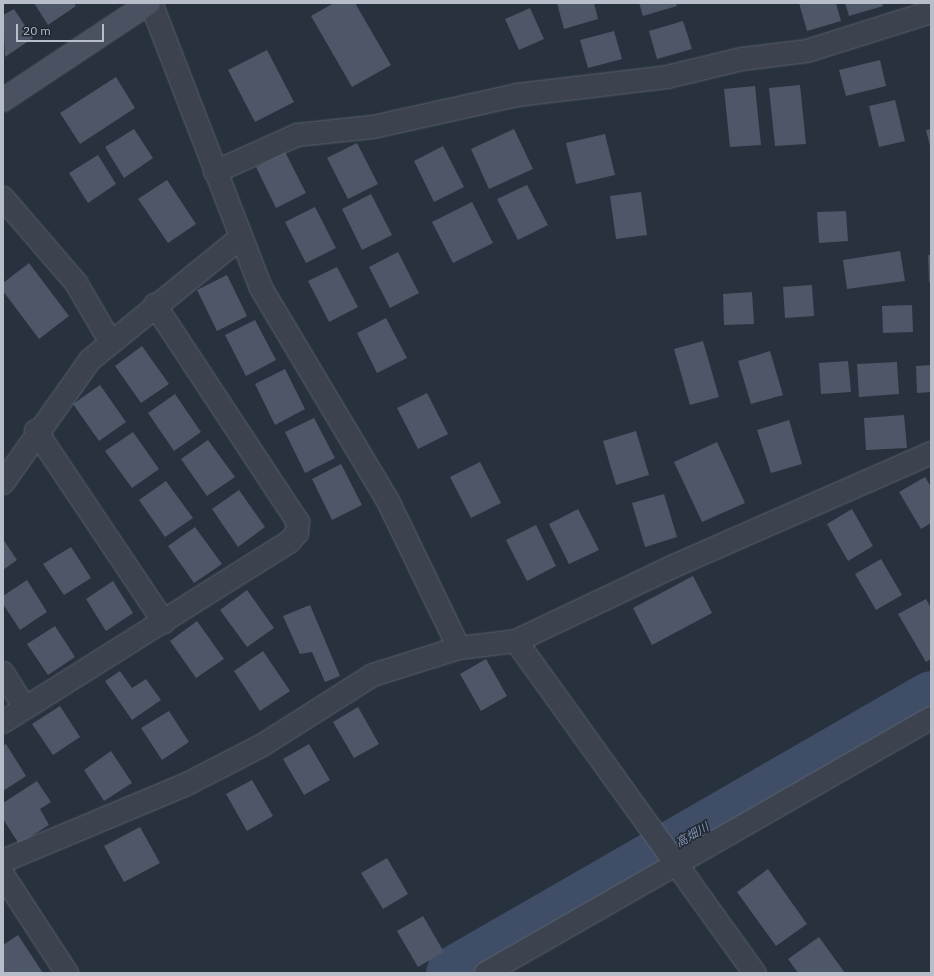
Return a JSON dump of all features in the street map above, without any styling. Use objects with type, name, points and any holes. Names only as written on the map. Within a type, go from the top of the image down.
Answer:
[{"type":"street","points":[[3,100],[150,3],[240,238],[261,288],[387,499],[458,648]]},
{"type":"street","points":[[215,172],[297,135],[373,127],[517,95],[666,77],[742,59],[806,51],[931,12]]},
{"type":"street","points":[[3,198],[76,282],[110,341]]},
{"type":"street","points":[[3,483],[36,431],[90,360],[110,341],[240,238]]},
{"type":"street","points":[[3,722],[164,622],[290,541],[297,533],[298,522],[155,305]]},
{"type":"street","points":[[36,431],[164,622]]},
{"type":"street","points":[[3,861],[198,778],[261,746],[373,675],[458,648],[516,642],[674,566],[931,453]]},
{"type":"street","points":[[516,642],[668,855],[755,973]]},
{"type":"street","points":[[3,673],[25,708]]},
{"type":"street","points":[[486,973],[668,855],[852,766],[931,718]]},
{"type":"street","points":[[3,875],[67,973]]},
{"type":"building","points":[[34,3],[74,3],[76,6],[48,25]]},
{"type":"building","points":[[334,3],[355,3],[391,65],[352,87],[311,16]]},
{"type":"building","points":[[557,3],[594,3],[598,19],[564,29]]},
{"type":"building","points":[[639,3],[676,3],[677,6],[643,16]]},
{"type":"building","points":[[799,3],[836,3],[841,21],[807,31]]},
{"type":"building","points":[[845,3],[882,3],[883,6],[849,16]]},
{"type":"building","points":[[530,8],[544,39],[519,50],[505,19]]},
{"type":"building","points":[[14,9],[33,38],[5,57],[3,15]]},
{"type":"building","points":[[683,21],[692,49],[657,59],[649,31]]},
{"type":"building","points":[[614,31],[622,59],[588,68],[580,40]]},
{"type":"building","points":[[267,50],[294,102],[255,122],[228,70]]},
{"type":"building","points":[[880,60],[886,86],[846,96],[839,70]]},
{"type":"building","points":[[116,77],[135,108],[80,144],[60,113]]},
{"type":"building","points":[[800,85],[806,144],[775,146],[769,88]]},
{"type":"building","points":[[755,86],[761,145],[730,147],[724,89]]},
{"type":"building","points":[[895,100],[905,141],[879,147],[869,106]]},
{"type":"building","points":[[134,129],[153,158],[124,178],[105,147]]},
{"type":"building","points":[[514,129],[533,169],[489,189],[471,149]]},
{"type":"building","points":[[931,129],[931,146],[930,146],[926,130]]},
{"type":"building","points":[[605,134],[615,175],[576,184],[566,143]]},
{"type":"building","points":[[357,143],[378,184],[348,199],[327,158]]},
{"type":"building","points":[[443,146],[464,187],[434,202],[414,161]]},
{"type":"building","points":[[285,152],[306,193],[276,208],[256,167]]},
{"type":"building","points":[[98,155],[116,184],[88,203],[69,173]]},
{"type":"building","points":[[167,180],[196,224],[168,243],[138,199]]},
{"type":"building","points":[[527,185],[548,225],[518,240],[497,199]]},
{"type":"building","points":[[641,192],[647,235],[616,239],[610,196]]},
{"type":"building","points":[[371,194],[392,235],[362,250],[342,209]]},
{"type":"building","points":[[472,202],[493,243],[453,263],[432,222]]},
{"type":"building","points":[[315,207],[336,248],[306,263],[285,222]]},
{"type":"building","points":[[846,211],[848,241],[819,243],[817,212]]},
{"type":"building","points":[[900,251],[905,281],[847,289],[843,260]]},
{"type":"building","points":[[398,252],[419,293],[390,308],[369,267]]},
{"type":"building","points":[[928,255],[931,255],[931,282],[929,282]]},
{"type":"building","points":[[29,263],[69,316],[39,339],[3,291],[3,283]]},
{"type":"building","points":[[337,267],[358,307],[329,322],[308,281]]},
{"type":"building","points":[[227,275],[247,316],[217,331],[197,290]]},
{"type":"building","points":[[812,285],[814,316],[785,318],[783,287]]},
{"type":"building","points":[[752,292],[754,324],[724,325],[723,294]]},
{"type":"building","points":[[912,305],[913,332],[883,333],[882,306]]},
{"type":"building","points":[[386,318],[407,358],[377,373],[357,333]]},
{"type":"building","points":[[255,320],[276,360],[246,376],[225,335]]},
{"type":"building","points":[[703,341],[719,397],[690,405],[674,349]]},
{"type":"building","points":[[142,346],[169,384],[141,403],[115,366]]},
{"type":"building","points":[[770,351],[783,395],[751,404],[738,361]]},
{"type":"building","points":[[848,361],[851,392],[821,394],[819,363]]},
{"type":"building","points":[[897,362],[899,394],[859,397],[857,364]]},
{"type":"building","points":[[931,365],[931,392],[917,393],[916,366]]},
{"type":"building","points":[[285,369],[305,409],[275,425],[255,384]]},
{"type":"building","points":[[100,385],[126,422],[99,441],[73,404]]},
{"type":"building","points":[[427,393],[448,434],[418,449],[397,408]]},
{"type":"building","points":[[175,394],[201,432],[174,451],[148,413]]},
{"type":"building","points":[[904,415],[907,448],[866,450],[864,418]]},
{"type":"building","points":[[314,418],[335,458],[305,473],[285,432]]},
{"type":"building","points":[[789,420],[802,464],[771,473],[757,430]]},
{"type":"building","points":[[636,431],[649,475],[616,485],[603,441]]},
{"type":"building","points":[[133,432],[159,469],[132,488],[105,451]]},
{"type":"building","points":[[208,440],[235,477],[207,496],[181,459]]},
{"type":"building","points":[[717,442],[745,503],[702,522],[674,462]]},
{"type":"building","points":[[480,462],[501,503],[471,518],[450,477]]},
{"type":"building","points":[[341,464],[362,505],[332,520],[312,479]]},
{"type":"building","points":[[925,477],[931,487],[931,523],[921,529],[899,492]]},
{"type":"building","points":[[166,481],[193,518],[165,537],[139,500]]},
{"type":"building","points":[[239,490],[265,527],[238,547],[212,509]]},
{"type":"building","points":[[664,494],[677,537],[645,547],[632,503]]},
{"type":"building","points":[[578,509],[599,550],[569,564],[549,524]]},
{"type":"building","points":[[852,509],[873,546],[848,561],[827,524]]},
{"type":"building","points":[[536,525],[556,566],[527,581],[506,540]]},
{"type":"building","points":[[195,527],[222,564],[194,583],[168,546]]},
{"type":"building","points":[[3,539],[17,560],[3,570]]},
{"type":"building","points":[[71,547],[91,578],[64,595],[43,564]]},
{"type":"building","points":[[881,559],[902,595],[876,610],[855,574]]},
{"type":"building","points":[[693,576],[712,613],[652,645],[633,608]]},
{"type":"building","points":[[27,580],[47,612],[20,630],[3,604],[3,596]]},
{"type":"building","points":[[113,581],[133,613],[106,631],[86,599]]},
{"type":"building","points":[[247,590],[274,628],[247,647],[220,610]]},
{"type":"building","points":[[926,599],[931,608],[931,659],[926,662],[898,614]]},
{"type":"building","points":[[310,605],[340,676],[325,682],[312,652],[300,654],[283,616]]},
{"type":"building","points":[[197,621],[224,659],[196,678],[170,641]]},
{"type":"building","points":[[55,626],[75,657],[48,675],[27,644]]},
{"type":"building","points":[[263,651],[290,691],[260,711],[234,671]]},
{"type":"building","points":[[486,659],[507,696],[481,711],[460,674]]},
{"type":"building","points":[[120,671],[132,688],[146,679],[161,700],[132,720],[105,681]]},
{"type":"building","points":[[60,706],[80,737],[53,755],[32,724]]},
{"type":"building","points":[[358,707],[379,744],[354,758],[333,722]]},
{"type":"building","points":[[169,711],[189,742],[162,760],[141,728]]},
{"type":"building","points":[[6,744],[26,776],[3,791],[3,746]]},
{"type":"building","points":[[309,744],[330,780],[304,795],[283,759]]},
{"type":"building","points":[[111,751],[132,783],[104,801],[84,770]]},
{"type":"building","points":[[252,780],[273,816],[247,831],[226,794]]},
{"type":"building","points":[[37,781],[51,802],[40,809],[49,825],[19,844],[3,819],[3,803]]},
{"type":"building","points":[[140,827],[160,863],[124,882],[104,846]]},
{"type":"building","points":[[387,858],[408,894],[383,909],[361,873]]},
{"type":"building","points":[[768,869],[807,924],[776,946],[737,892]]},
{"type":"building","points":[[423,916],[444,952],[418,967],[397,931]]},
{"type":"building","points":[[18,935],[43,973],[3,973],[3,945]]},
{"type":"building","points":[[819,937],[845,973],[798,973],[788,959]]},
{"type":"waterway","name":"高畑川","points":[[452,973],[931,697]]}]
